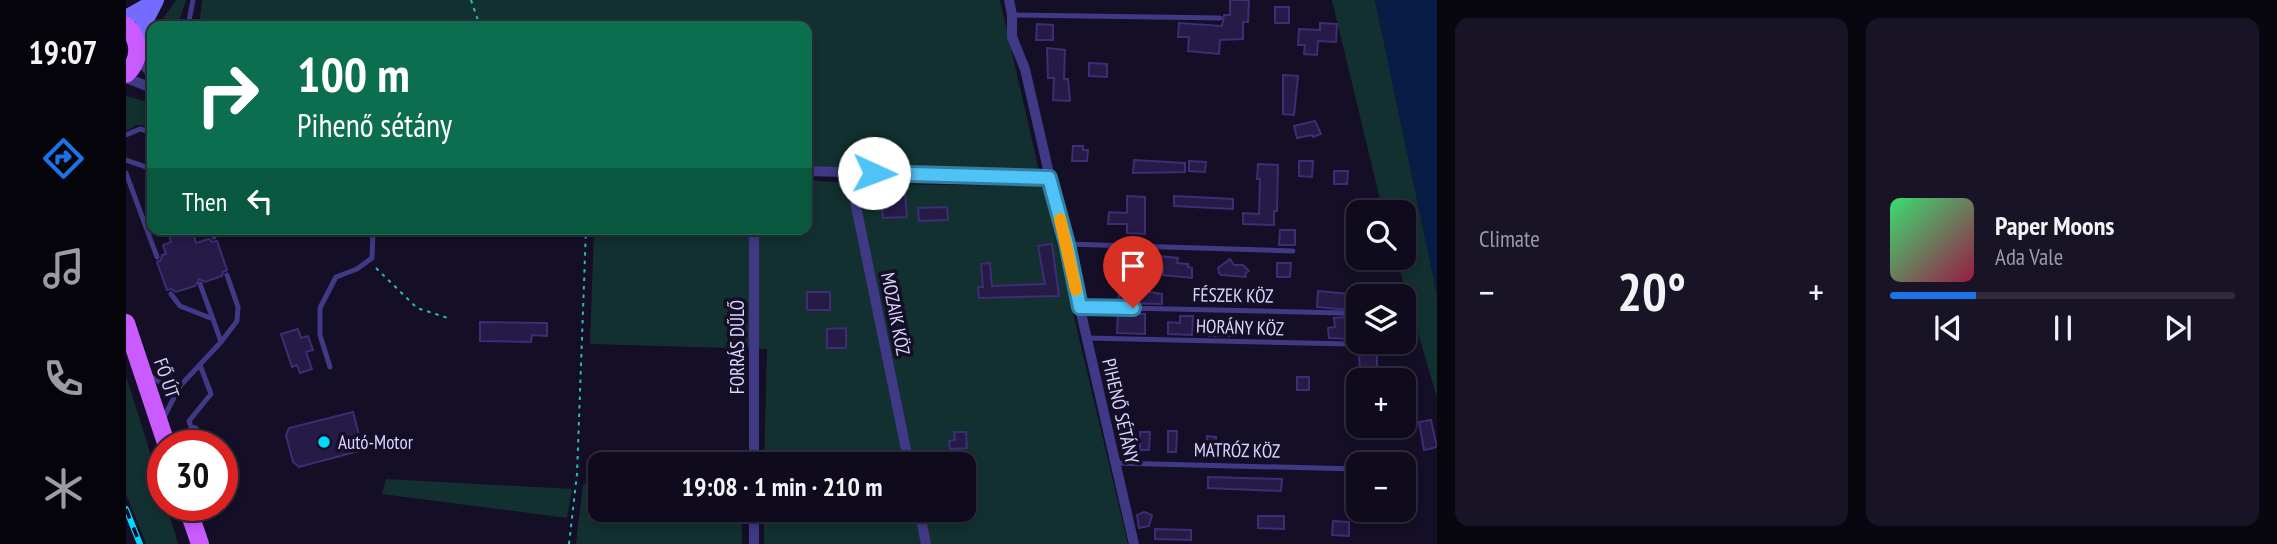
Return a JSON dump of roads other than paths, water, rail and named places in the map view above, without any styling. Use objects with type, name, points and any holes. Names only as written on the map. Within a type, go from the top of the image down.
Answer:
[{"type":"main road","points":[[126,18],[156,0]]},
{"type":"main road","points":[[126,76],[137,58],[131,32],[156,0]]},
{"type":"main road","name":"FŐ ÚT","points":[[126,323],[162,430]]},
{"type":"main road","points":[[192,521],[200,544]]},
{"type":"street","name":"PIHENŐ SÉTÁNY","points":[[1009,0],[1012,37],[1026,69],[1134,544]]},
{"type":"street","points":[[137,58],[147,69]]},
{"type":"street","points":[[126,76],[147,86]]},
{"type":"street","points":[[812,171],[1049,178]]},
{"type":"street","name":"MOZAIK KÖZ","points":[[849,172],[907,452]]},
{"type":"street","name":"FORRÁS DŰLŐ","points":[[754,235],[754,452]]},
{"type":"street","points":[[754,522],[754,544]]},
{"type":"street","points":[[922,522],[926,544]]},
{"type":"lane","points":[[189,21],[193,0]]},
{"type":"lane","points":[[1012,15],[1220,18]]},
{"type":"lane","points":[[126,135],[140,129],[147,131]]},
{"type":"lane","points":[[126,160],[147,167]]},
{"type":"lane","points":[[126,173],[147,230]]},
{"type":"lane","points":[[149,235],[157,257]]},
{"type":"lane","points":[[330,367],[320,335],[320,308],[336,276],[358,269],[372,258],[373,235]]},
{"type":"lane","points":[[1067,244],[1293,251]]},
{"type":"lane","points":[[160,424],[180,386],[234,327],[238,314],[227,275]]},
{"type":"lane","points":[[200,284],[221,342]]},
{"type":"lane","points":[[171,294],[180,306],[213,319]]},
{"type":"lane","name":"FÉSZEK KÖZ","points":[[1080,307],[1344,313]]},
{"type":"lane","name":"HORÁNY KÖZ","points":[[1086,338],[1346,344]]},
{"type":"lane","points":[[196,428],[191,427],[189,421],[211,394],[200,365]]},
{"type":"lane","points":[[142,372],[160,382],[180,386]]},
{"type":"lane","name":"MATRÓZ KÖZ","points":[[1115,463],[1346,469]]},
{"type":"water","points":[[1375,0],[1437,0],[1437,294]]},
{"type":"railway","points":[[126,509],[140,544]]},
{"type":"place","name":"Autó-Motor","points":[[324,442]]}]
